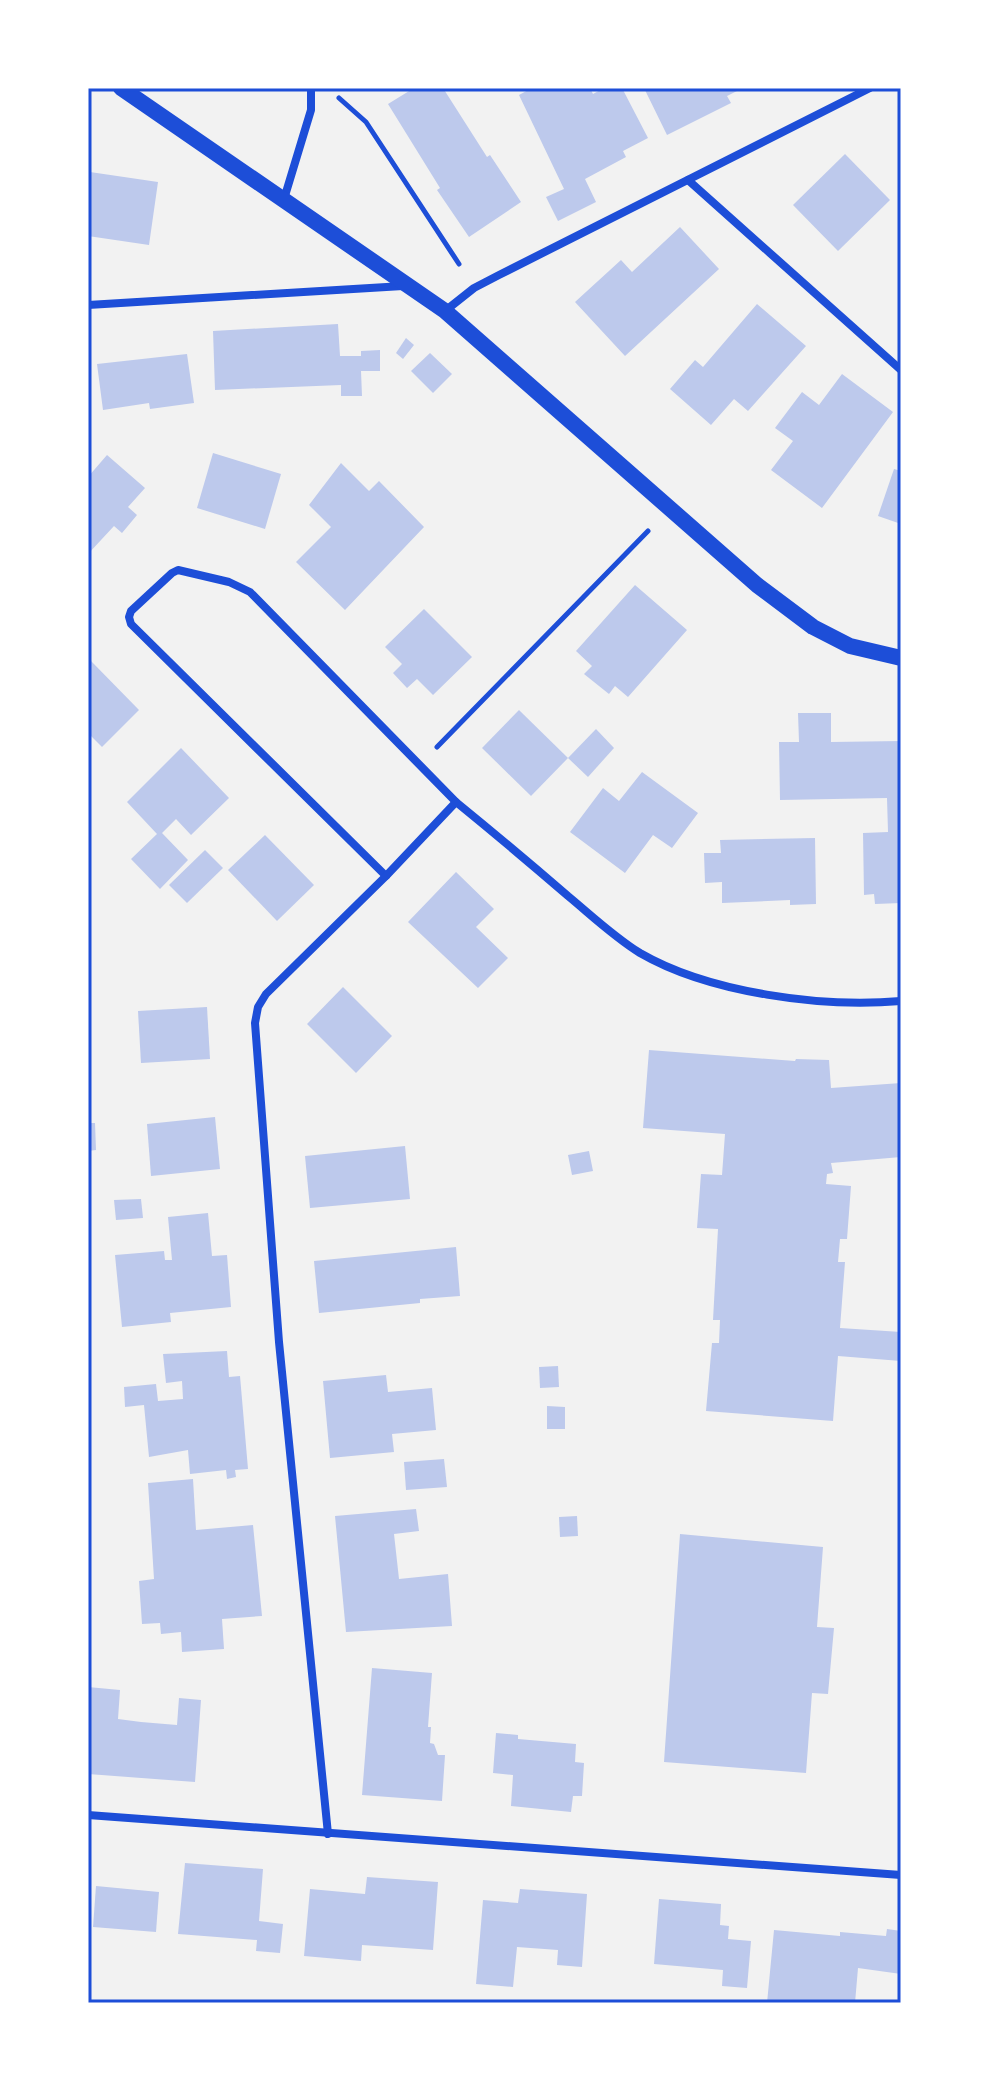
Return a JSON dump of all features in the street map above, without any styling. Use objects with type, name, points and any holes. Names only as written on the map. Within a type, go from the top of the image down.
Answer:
[{"type":"main road","points":[[121,88],[445,311],[757,585],[813,627],[850,646],[901,658]]},
{"type":"street","points":[[284,199],[311,110],[311,88]]},
{"type":"street","points":[[445,311],[474,288],[870,88]]},
{"type":"street","points":[[688,180],[901,370]]},
{"type":"street","points":[[88,305],[407,286]]},
{"type":"street","points":[[386,876],[131,624],[131,611],[178,570],[240,586],[250,592],[456,802],[641,953],[724,985],[789,998],[835,1003],[901,1001]]},
{"type":"street","points":[[328,1834],[281,1358],[255,1023],[258,1007],[266,994],[456,802]]},
{"type":"street","points":[[88,1815],[901,1875]]},
{"type":"path","points":[[333,94],[366,122],[474,288]]},
{"type":"path","points":[[420,765],[670,509]]},
{"type":"building","points":[[414,88],[443,88],[487,157],[490,155],[521,202],[469,237],[437,190],[440,188],[388,104]]},
{"type":"building","points":[[532,88],[590,88],[593,94],[604,88],[622,88],[648,138],[623,151],[626,157],[585,179],[596,202],[558,221],[546,197],[564,189],[519,95]]},
{"type":"building","points":[[644,88],[743,88],[727,96],[731,103],[667,135]]},
{"type":"building","points":[[845,154],[890,200],[838,251],[793,205]]},
{"type":"building","points":[[90,172],[158,182],[149,245],[88,236]]},
{"type":"building","points":[[680,227],[719,269],[625,356],[575,302],[621,260],[632,272]]},
{"type":"building","points":[[757,304],[806,346],[748,411],[734,399],[711,425],[670,389],[695,360],[703,367]]},
{"type":"building","points":[[338,324],[340,356],[361,356],[361,351],[380,350],[380,371],[361,371],[362,396],[341,396],[341,385],[215,390],[213,331]]},
{"type":"building","points":[[406,338],[414,345],[403,359],[396,353]]},
{"type":"building","points":[[430,353],[452,374],[433,393],[411,371]]},
{"type":"building","points":[[187,354],[194,403],[150,409],[149,403],[103,410],[97,364]]},
{"type":"building","points":[[842,374],[893,412],[822,508],[771,470],[793,441],[775,428],[802,392],[819,405]]},
{"type":"building","points":[[213,453],[281,474],[265,529],[197,508]]},
{"type":"building","points":[[107,455],[145,488],[128,507],[137,515],[122,533],[114,526],[88,554],[88,477]]},
{"type":"building","points":[[341,463],[369,491],[379,481],[424,527],[345,610],[296,562],[331,527],[309,505]]},
{"type":"building","points":[[894,469],[901,471],[901,524],[878,516]]},
{"type":"building","points":[[635,585],[687,630],[628,697],[615,686],[609,694],[584,674],[592,666],[576,651]]},
{"type":"building","points":[[424,609],[472,657],[433,695],[417,679],[407,688],[393,673],[402,664],[385,647]]},
{"type":"building","points":[[91,661],[139,710],[102,747],[88,733],[88,664]]},
{"type":"building","points":[[519,710],[568,758],[531,796],[482,748]]},
{"type":"building","points":[[798,713],[831,713],[831,742],[901,741],[901,903],[875,904],[874,894],[864,895],[863,833],[888,832],[887,798],[780,800],[779,742],[799,742]]},
{"type":"building","points":[[596,729],[614,748],[588,777],[568,758]]},
{"type":"building","points":[[181,748],[229,798],[191,835],[176,819],[162,833],[188,860],[160,889],[131,859],[157,834],[127,802]]},
{"type":"building","points":[[642,772],[698,813],[672,848],[653,835],[625,873],[570,832],[603,788],[619,801]]},
{"type":"building","points":[[265,835],[314,885],[277,921],[228,870]]},
{"type":"building","points":[[815,838],[816,904],[790,905],[790,900],[722,903],[722,882],[705,883],[704,853],[721,853],[720,840]]},
{"type":"building","points":[[205,850],[223,868],[187,903],[169,885]]},
{"type":"building","points":[[456,872],[494,909],[476,927],[508,958],[478,988],[408,922]]},
{"type":"building","points":[[343,987],[392,1036],[356,1073],[307,1024]]},
{"type":"building","points":[[207,1007],[210,1059],[141,1063],[138,1011]]},
{"type":"building","points":[[649,1050],[795,1061],[829,1060],[831,1088],[901,1083],[901,1157],[831,1163],[833,1173],[827,1174],[826,1184],[851,1186],[847,1239],[840,1239],[838,1262],[845,1262],[840,1328],[901,1332],[901,1361],[838,1356],[833,1421],[706,1411],[712,1343],[719,1343],[720,1320],[713,1320],[718,1229],[697,1228],[701,1174],[722,1175],[725,1134],[643,1128]]},
{"type":"building","points":[[215,1117],[220,1169],[151,1176],[147,1124]]},
{"type":"building","points":[[88,1123],[95,1123],[96,1150],[88,1151]]},
{"type":"building","points":[[405,1146],[410,1199],[310,1208],[305,1156]]},
{"type":"building","points":[[589,1151],[593,1171],[572,1175],[568,1155]]},
{"type":"building","points":[[141,1199],[143,1218],[116,1220],[114,1200]]},
{"type":"building","points":[[208,1213],[212,1256],[227,1255],[231,1307],[170,1313],[171,1322],[122,1327],[115,1255],[164,1251],[165,1260],[172,1260],[168,1217]]},
{"type":"building","points":[[456,1247],[460,1296],[319,1313],[314,1261]]},
{"type":"building","points":[[227,1351],[229,1377],[240,1376],[248,1469],[235,1470],[236,1477],[227,1479],[226,1470],[190,1474],[188,1450],[149,1457],[144,1405],[125,1407],[124,1387],[156,1384],[158,1401],[183,1399],[182,1381],[166,1383],[163,1354]]},
{"type":"building","points":[[558,1366],[559,1387],[540,1388],[539,1367]]},
{"type":"building","points":[[386,1375],[388,1392],[432,1388],[436,1430],[392,1434],[394,1452],[330,1458],[323,1381]]},
{"type":"building","points":[[547,1406],[565,1407],[565,1429],[547,1429]]},
{"type":"building","points":[[444,1459],[447,1487],[406,1490],[404,1462]]},
{"type":"building","points":[[193,1479],[196,1530],[253,1525],[262,1616],[222,1619],[224,1649],[182,1652],[181,1632],[161,1634],[160,1623],[142,1624],[139,1581],[154,1579],[148,1483]]},
{"type":"building","points":[[416,1509],[419,1531],[394,1534],[399,1579],[448,1574],[452,1626],[346,1632],[335,1516]]},
{"type":"building","points":[[577,1516],[578,1536],[560,1537],[559,1517]]},
{"type":"building","points":[[680,1534],[823,1547],[817,1627],[834,1628],[828,1694],[812,1693],[806,1773],[664,1762]]},
{"type":"building","points":[[372,1668],[432,1673],[428,1727],[431,1727],[430,1743],[434,1744],[438,1755],[445,1755],[442,1801],[362,1795]]},
{"type":"building","points":[[88,1687],[120,1690],[118,1719],[141,1722],[177,1725],[179,1698],[201,1700],[195,1782],[88,1774]]},
{"type":"building","points":[[496,1733],[518,1735],[518,1739],[576,1744],[575,1762],[584,1763],[582,1796],[573,1796],[571,1812],[511,1806],[513,1775],[493,1773]]},
{"type":"building","points":[[185,1863],[263,1869],[259,1921],[283,1924],[280,1953],[256,1951],[257,1940],[178,1934]]},
{"type":"building","points":[[367,1877],[438,1882],[433,1950],[362,1945],[361,1961],[304,1956],[310,1889],[365,1894]]},
{"type":"building","points":[[96,1886],[159,1892],[156,1932],[93,1927]]},
{"type":"building","points":[[520,1889],[587,1894],[582,1967],[557,1965],[558,1950],[517,1947],[513,1987],[476,1984],[483,1900],[518,1903]]},
{"type":"building","points":[[659,1899],[721,1904],[720,1925],[729,1926],[728,1939],[751,1941],[747,1988],[722,1986],[723,1970],[654,1964]]},
{"type":"building","points":[[887,1929],[901,1931],[901,1974],[858,1968],[855,2003],[767,2003],[774,1930],[840,1936],[840,1932],[886,1936]]}]
